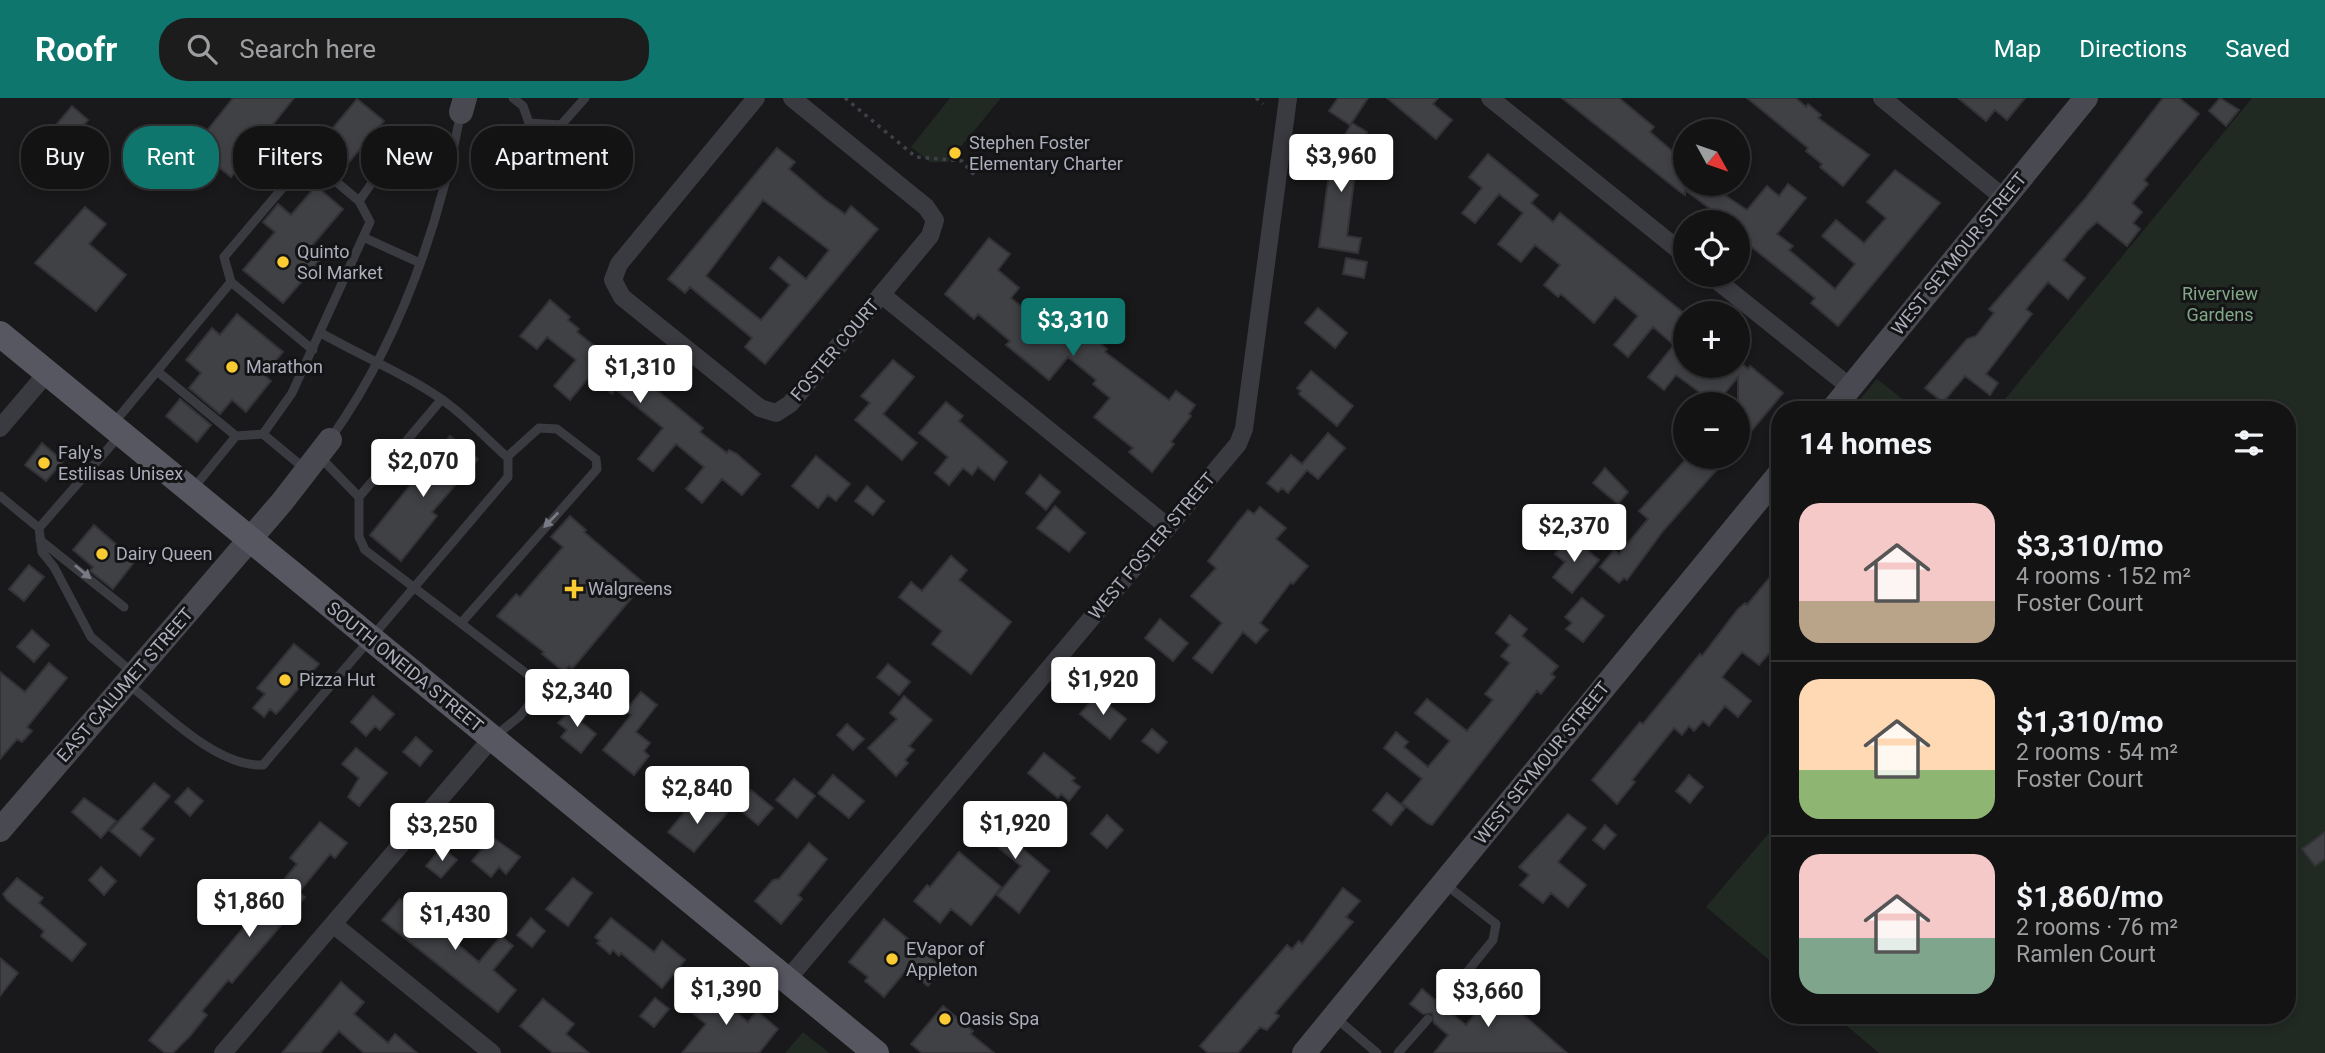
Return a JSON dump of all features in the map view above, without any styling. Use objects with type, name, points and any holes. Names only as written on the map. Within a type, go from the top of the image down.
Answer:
[{"type":"main road","name":"SOUTH ONEIDA STREET","points":[[0,334],[876,1053]]},
{"type":"street","name":"FOSTER COURT","points":[[756,98],[619,264],[613,280],[615,290],[760,408],[776,413],[790,404],[882,295],[930,236],[935,220],[932,213],[792,98]]},
{"type":"street","name":"WEST FOSTER STREET","points":[[787,980],[1230,455],[1244,429],[1288,98]]},
{"type":"street","points":[[1882,98],[2004,198]]},
{"type":"street","name":"WEST SEYMOUR STREET","points":[[1839,401],[2086,98]]},
{"type":"street","points":[[1495,100],[1673,245]]},
{"type":"street","points":[[1725,287],[1850,387]]},
{"type":"street","name":"FOSTER COURT","points":[[882,295],[1168,527]]},
{"type":"street","points":[[0,428],[47,373]]},
{"type":"street","name":"EAST CALUMET STREET","points":[[0,830],[319,455]]},
{"type":"street","name":"WEST SEYMOUR STREET","points":[[1312,1047],[1771,484]]},
{"type":"street","points":[[223,1053],[492,738]]},
{"type":"street","points":[[333,924],[492,1053]]},
{"type":"lane","points":[[513,98],[523,106],[528,123],[561,125],[585,98]]},
{"type":"lane","points":[[457,133],[463,105]]},
{"type":"lane","points":[[263,435],[292,393],[313,350],[370,222],[359,201],[308,158],[224,257],[231,282],[313,350]]},
{"type":"lane","points":[[359,201],[368,189]]},
{"type":"lane","points":[[319,455],[377,365],[420,263],[443,189]]},
{"type":"lane","points":[[363,237],[420,263]]},
{"type":"lane","points":[[231,282],[157,370],[116,430],[39,528],[42,552],[54,568],[91,637],[130,678],[220,755],[244,766],[263,765],[369,637],[508,477],[507,457],[441,400],[406,377],[377,365],[320,334]]},
{"type":"lane","points":[[157,370],[236,436],[263,435],[319,455],[359,497]]},
{"type":"lane","points":[[441,400],[359,497],[359,537],[365,551],[415,586],[535,680],[540,691],[520,716],[492,738]]},
{"type":"lane","points":[[462,622],[597,470],[596,459],[557,429],[539,428],[507,457]]},
{"type":"lane","points":[[191,491],[236,436]]},
{"type":"lane","points":[[0,496],[39,528]]},
{"type":"lane","points":[[40,540],[124,607]]},
{"type":"lane","points":[[1441,1004],[1493,940],[1496,924],[1444,883]]},
{"type":"lane","points":[[1334,1017],[1377,1053]]},
{"type":"lane","points":[[1398,1053],[1428,1018]]},
{"type":"path","points":[[845,98],[916,157],[962,161],[976,177]]},
{"type":"path","points":[[1256,98],[1263,104]]},
{"type":"green space","points":[[950,98],[1001,98],[948,162],[930,162],[911,147]]},
{"type":"green space","name":"Riverview Gardens","points":[[2252,98],[2325,98],[2325,1053],[1879,1053],[1845,1024],[2296,1024],[2296,401],[2004,401]]},
{"type":"green space","points":[[1877,379],[1905,401],[1859,401]]},
{"type":"green space","points":[[1771,831],[1771,961],[1706,907]]},
{"type":"green space","points":[[803,1032],[829,1053],[785,1053]]},
{"type":"building","points":[[233,98],[294,98],[272,126],[233,126],[231,177],[219,167],[219,126],[211,126]]},
{"type":"building","points":[[1338,98],[1368,98],[1350,125],[1329,111]]},
{"type":"building","points":[[1387,98],[1438,98],[1433,104],[1452,120],[1436,139]]},
{"type":"building","points":[[1562,98],[1619,98],[1654,127],[1650,132],[1673,152],[1673,186]]},
{"type":"building","points":[[1747,98],[1796,98],[1806,107],[1808,104],[1821,115],[1818,118],[1869,155],[1843,186],[1820,167],[1822,164],[1806,151],[1808,148]]},
{"type":"building","points":[[1958,98],[2025,98],[2007,120],[1995,110],[1986,121]]},
{"type":"building","points":[[2163,98],[2179,98],[2199,114],[2144,180],[2148,184],[2132,203],[2142,212],[2133,223],[2140,229],[2127,246],[2097,222],[2063,260],[2085,278],[2068,299],[2048,282],[2026,309],[2032,314],[1986,374],[1998,383],[1990,395],[1965,376],[1942,401],[1925,388],[1967,339],[1976,336],[1994,313],[1989,309],[2084,200]]},
{"type":"building","points":[[2220,98],[2239,110],[2226,126],[2209,111]]},
{"type":"building","points":[[357,99],[384,121],[380,126],[361,126],[361,148],[349,162],[347,126],[335,126]]},
{"type":"building","points":[[72,106],[88,120],[83,126],[57,124]]},
{"type":"building","points":[[1352,123],[1367,132],[1347,165],[1356,166],[1347,236],[1361,238],[1358,253],[1319,247],[1331,159],[1326,158],[1328,143],[1339,145]]},
{"type":"building","points":[[777,148],[795,162],[789,169],[824,199],[845,214],[851,206],[878,229],[765,364],[745,347],[752,338],[690,287],[685,293],[668,279]],"holes":[[[763,200],[829,250],[806,279],[779,257],[770,268],[790,285],[761,320],[706,276]]]},
{"type":"building","points":[[1488,154],[1538,195],[1531,203],[1553,222],[1560,213],[1673,304],[1673,344],[1653,327],[1628,357],[1614,345],[1638,316],[1615,297],[1594,323],[1561,294],[1558,297],[1544,285],[1560,265],[1535,245],[1521,262],[1498,244],[1523,213],[1499,194],[1475,223],[1462,213],[1482,188],[1469,177]]},
{"type":"building","points":[[1895,170],[1940,203],[1838,326],[1811,303],[1815,298],[1750,246],[1750,210],[1747,210],[1767,186],[1779,196],[1788,184],[1806,198],[1777,234],[1793,246],[1789,250],[1835,289],[1855,264],[1822,236],[1836,220],[1864,243],[1886,218],[1867,202]]},
{"type":"building","points":[[313,189],[320,189],[343,209],[310,248],[322,258],[283,303],[243,270],[275,232],[263,222],[278,204],[291,215]]},
{"type":"building","points":[[1693,196],[1726,196],[1747,210],[1708,210],[1709,208]]},
{"type":"building","points":[[85,207],[106,224],[89,244],[126,275],[96,311],[35,263]]},
{"type":"building","points":[[989,238],[1010,254],[998,270],[1019,288],[1011,298],[1040,322],[1043,318],[1065,336],[1086,310],[1101,322],[1090,335],[1107,349],[1105,352],[1169,400],[1176,391],[1195,405],[1189,414],[1191,416],[1171,442],[1174,444],[1152,472],[1129,452],[1133,448],[1094,417],[1110,398],[1093,384],[1096,380],[1068,357],[1049,380],[1006,345],[1010,341],[978,314],[974,319],[945,294]]},
{"type":"building","points":[[1346,258],[1367,262],[1364,278],[1343,274]]},
{"type":"building","points":[[550,300],[570,317],[568,320],[579,329],[577,332],[602,352],[605,348],[703,428],[700,432],[727,453],[729,450],[737,454],[760,474],[742,495],[722,479],[702,503],[686,489],[704,467],[676,444],[653,471],[638,459],[663,428],[615,389],[612,394],[590,376],[570,400],[554,386],[576,360],[547,337],[537,349],[520,336]]},
{"type":"building","points":[[1318,308],[1347,333],[1335,348],[1305,323]]},
{"type":"building","name":"Marathon","points":[[237,314],[283,352],[264,375],[271,381],[246,412],[232,400],[220,414],[189,388],[201,373],[186,360],[212,328],[220,335]]},
{"type":"building","points":[[1673,346],[1674,378],[1664,390],[1648,377]]},
{"type":"building","points":[[893,360],[914,377],[883,414],[917,443],[902,460],[855,420],[870,403],[861,396]]},
{"type":"building","points":[[1750,366],[1783,393],[1776,401],[1771,401],[1771,407],[1750,433],[1750,392],[1738,392],[1738,378],[1750,378]]},
{"type":"building","points":[[1311,371],[1353,406],[1337,426],[1299,394],[1301,391],[1297,388]]},
{"type":"building","points":[[1680,378],[1737,378],[1726,392],[1699,392]]},
{"type":"building","points":[[180,399],[211,425],[197,442],[166,416]]},
{"type":"building","points":[[946,402],[963,416],[959,421],[1007,462],[994,480],[978,467],[972,475],[963,468],[949,485],[935,473],[948,457],[919,433]]},
{"type":"building","points":[[1328,433],[1345,448],[1318,479],[1307,470],[1288,493],[1282,488],[1278,492],[1267,483],[1291,455],[1302,464]]},
{"type":"building","points":[[450,436],[478,459],[432,512],[437,516],[401,561],[370,535]]},
{"type":"building","name":"Faly's Estilisas Unisex","points":[[42,443],[63,461],[46,481],[25,465]]},
{"type":"building","points":[[816,456],[850,484],[836,501],[828,495],[818,508],[792,486]]},
{"type":"building","points":[[1605,468],[1628,492],[1618,504],[1593,483]]},
{"type":"building","points":[[1677,469],[1717,469],[1663,531],[1627,580],[1624,578],[1619,583],[1600,567],[1614,550],[1619,554],[1648,519],[1639,511]]},
{"type":"building","points":[[1040,475],[1060,492],[1046,510],[1026,493]]},
{"type":"building","points":[[867,486],[884,501],[873,515],[855,501]]},
{"type":"building","points":[[1055,506],[1085,533],[1069,552],[1037,528]]},
{"type":"building","points":[[1260,507],[1286,528],[1276,539],[1308,566],[1293,584],[1291,582],[1260,623],[1268,630],[1256,643],[1243,632],[1212,673],[1193,658],[1222,623],[1191,596],[1216,568],[1208,561],[1238,522],[1248,510],[1254,514]]},
{"type":"building","name":"Walgreens","points":[[570,516],[586,530],[584,532],[644,583],[572,669],[569,666],[564,672],[542,654],[544,652],[497,616],[516,594],[520,597],[563,547],[551,537]]},
{"type":"building","name":"Dairy Queen","points":[[94,525],[135,561],[113,589],[90,571],[93,567],[73,550]]},
{"type":"building","points":[[1570,536],[1599,560],[1572,593],[1553,577],[1565,562],[1555,554]]},
{"type":"building","points":[[951,556],[967,570],[959,580],[1011,622],[971,674],[932,644],[942,631],[899,597],[911,582],[922,591]]},
{"type":"building","points":[[29,565],[44,577],[24,601],[9,589]]},
{"type":"building","points":[[1771,576],[1771,651],[1759,665],[1742,652],[1722,677],[1751,701],[1738,717],[1725,706],[1709,726],[1703,721],[1694,731],[1689,726],[1682,735],[1674,728],[1632,780],[1635,782],[1617,804],[1592,780],[1640,722],[1643,724],[1700,654],[1702,656],[1738,609],[1745,603],[1747,605]]},
{"type":"building","points":[[1582,598],[1604,616],[1583,642],[1566,629],[1572,623],[1565,617]]},
{"type":"building","points":[[1510,615],[1527,629],[1522,636],[1558,666],[1551,674],[1555,677],[1541,694],[1537,691],[1432,825],[1402,803],[1422,779],[1384,748],[1396,732],[1408,742],[1404,747],[1428,767],[1450,741],[1415,713],[1427,699],[1467,731],[1493,700],[1485,694],[1510,663],[1501,656],[1510,645],[1496,633]]},
{"type":"building","points":[[1160,619],[1188,643],[1173,661],[1145,638]]},
{"type":"building","points":[[32,630],[49,645],[34,662],[17,647]]},
{"type":"building","name":"Pizza Hut","points":[[294,644],[319,664],[276,714],[270,709],[264,717],[253,708],[265,694],[257,688]]},
{"type":"building","points":[[49,663],[67,678],[27,727],[32,731],[22,742],[17,739],[0,759],[0,672],[25,692]]},
{"type":"building","points":[[888,664],[910,682],[899,695],[877,677]]},
{"type":"building","points":[[641,692],[657,705],[636,732],[650,743],[644,751],[649,756],[634,775],[603,750],[631,715],[625,711]]},
{"type":"building","points":[[1096,695],[1126,719],[1110,739],[1080,714]]},
{"type":"building","points":[[373,696],[394,714],[380,730],[375,726],[366,736],[351,722]]},
{"type":"building","points":[[904,696],[932,720],[909,746],[914,750],[905,760],[908,763],[896,776],[868,748],[897,719],[890,713]]},
{"type":"building","points":[[578,703],[589,712],[581,722],[596,734],[581,753],[561,737],[567,730],[558,723]]},
{"type":"building","points":[[847,724],[864,739],[853,750],[837,735]]},
{"type":"building","points":[[1152,729],[1167,742],[1158,753],[1142,741]]},
{"type":"building","points":[[416,737],[432,751],[420,766],[403,752]]},
{"type":"building","points":[[356,748],[387,773],[359,806],[348,797],[359,778],[342,764]]},
{"type":"building","points":[[1044,753],[1075,778],[1072,781],[1080,787],[1069,801],[1061,794],[1058,798],[1028,773]]},
{"type":"building","points":[[833,775],[864,801],[849,818],[818,793]]},
{"type":"building","points":[[1689,775],[1703,787],[1690,803],[1676,791]]},
{"type":"building","points":[[794,779],[815,796],[797,818],[776,800]]},
{"type":"building","points":[[154,783],[170,796],[141,829],[154,839],[140,856],[110,831]]},
{"type":"building","points":[[188,788],[203,801],[190,816],[175,802]]},
{"type":"building","points":[[751,790],[773,808],[758,825],[737,807]]},
{"type":"building","points":[[1387,793],[1405,808],[1391,825],[1373,810]]},
{"type":"building","points":[[84,798],[116,821],[101,838],[72,812]]},
{"type":"building","points":[[712,800],[727,813],[694,852],[668,832],[688,808],[698,816]]},
{"type":"building","points":[[1005,806],[1021,819],[1019,822],[1022,824],[1010,838],[1049,871],[1019,913],[997,895],[1021,866],[982,834]]},
{"type":"building","points":[[1568,814],[1586,828],[1558,862],[1586,885],[1568,907],[1551,893],[1543,903],[1520,885],[1529,875],[1519,867]]},
{"type":"building","points":[[1107,815],[1123,830],[1107,848],[1091,834]]},
{"type":"building","points":[[320,822],[347,843],[335,858],[330,854],[299,892],[305,897],[232,983],[228,980],[202,1011],[207,1015],[190,1036],[173,1053],[165,1053],[149,1040],[297,864],[290,858]]},
{"type":"building","points":[[1605,825],[1616,835],[1604,849],[1593,840]]},
{"type":"building","points":[[2325,832],[2325,859],[2315,866],[2302,849]]},
{"type":"building","points":[[492,837],[520,857],[506,874],[499,867],[491,877],[472,861]]},
{"type":"building","points":[[809,843],[827,859],[798,895],[802,899],[781,924],[755,901],[773,880],[779,879]]},
{"type":"building","points":[[442,847],[457,860],[441,878],[426,866]]},
{"type":"building","points":[[959,852],[1001,887],[971,925],[951,909],[940,923],[914,901],[927,885],[930,887]]},
{"type":"building","points":[[101,867],[116,881],[104,895],[89,880]]},
{"type":"building","points":[[17,878],[43,898],[39,903],[86,944],[72,961],[41,936],[44,931],[3,894]]},
{"type":"building","points":[[573,878],[592,893],[568,926],[546,909]]},
{"type":"building","points":[[1343,888],[1360,901],[1346,917],[1353,922],[1275,1013],[1279,1016],[1267,1030],[1260,1027],[1238,1053],[1208,1053],[1200,1046],[1287,945],[1292,949],[1299,941],[1302,944]]},
{"type":"building","points":[[400,899],[435,929],[458,901],[470,911],[449,937],[479,962],[501,936],[513,946],[493,970],[516,990],[498,1012],[382,920]]},
{"type":"building","points":[[531,918],[545,931],[532,947],[517,935]]},
{"type":"building","points":[[611,918],[654,952],[662,941],[685,960],[662,988],[621,953],[619,956],[613,950],[610,954],[597,943],[600,941],[595,937]]},
{"type":"building","name":"EVapor of Appleton","points":[[884,919],[943,968],[928,986],[907,969],[884,997],[865,981],[868,977],[849,962]]},
{"type":"building","points":[[0,958],[18,973],[0,996]]},
{"type":"building","points":[[341,982],[364,1002],[354,1014],[388,1043],[395,1034],[417,1053],[364,1053],[339,1031],[320,1053],[282,1053]]},
{"type":"building","points":[[707,983],[720,993],[717,997],[748,1022],[757,1011],[778,1029],[759,1053],[682,1053],[706,1024],[684,1006],[699,986],[703,989]]},
{"type":"building","points":[[1422,989],[1435,1000],[1436,1009],[1446,1009],[1466,1025],[1495,990],[1567,1053],[1434,1053],[1448,1035],[1434,1023],[1432,1013],[1423,1014],[1410,1004]]},
{"type":"building","points":[[655,998],[669,1009],[654,1027],[640,1016]]},
{"type":"building","points":[[543,999],[574,1024],[566,1034],[589,1053],[553,1053],[520,1026]]},
{"type":"building","name":"Oasis Spa","points":[[943,1006],[994,1053],[922,1053],[911,1044]]},
{"type":"place","name":"Stephen Foster Elementary Charter","points":[[955,153]]},
{"type":"place","name":"Quinto Sol Market","points":[[283,262]]},
{"type":"place","name":"Marathon","points":[[232,367]]},
{"type":"place","name":"Faly's Estilisas Unisex","points":[[44,463]]},
{"type":"place","name":"Dairy Queen","points":[[102,554]]},
{"type":"place","name":"Walgreens","points":[[574,589]]},
{"type":"place","name":"Pizza Hut","points":[[285,680]]},
{"type":"place","name":"EVapor of Appleton","points":[[892,959]]},
{"type":"place","name":"Oasis Spa","points":[[945,1019]]}]
